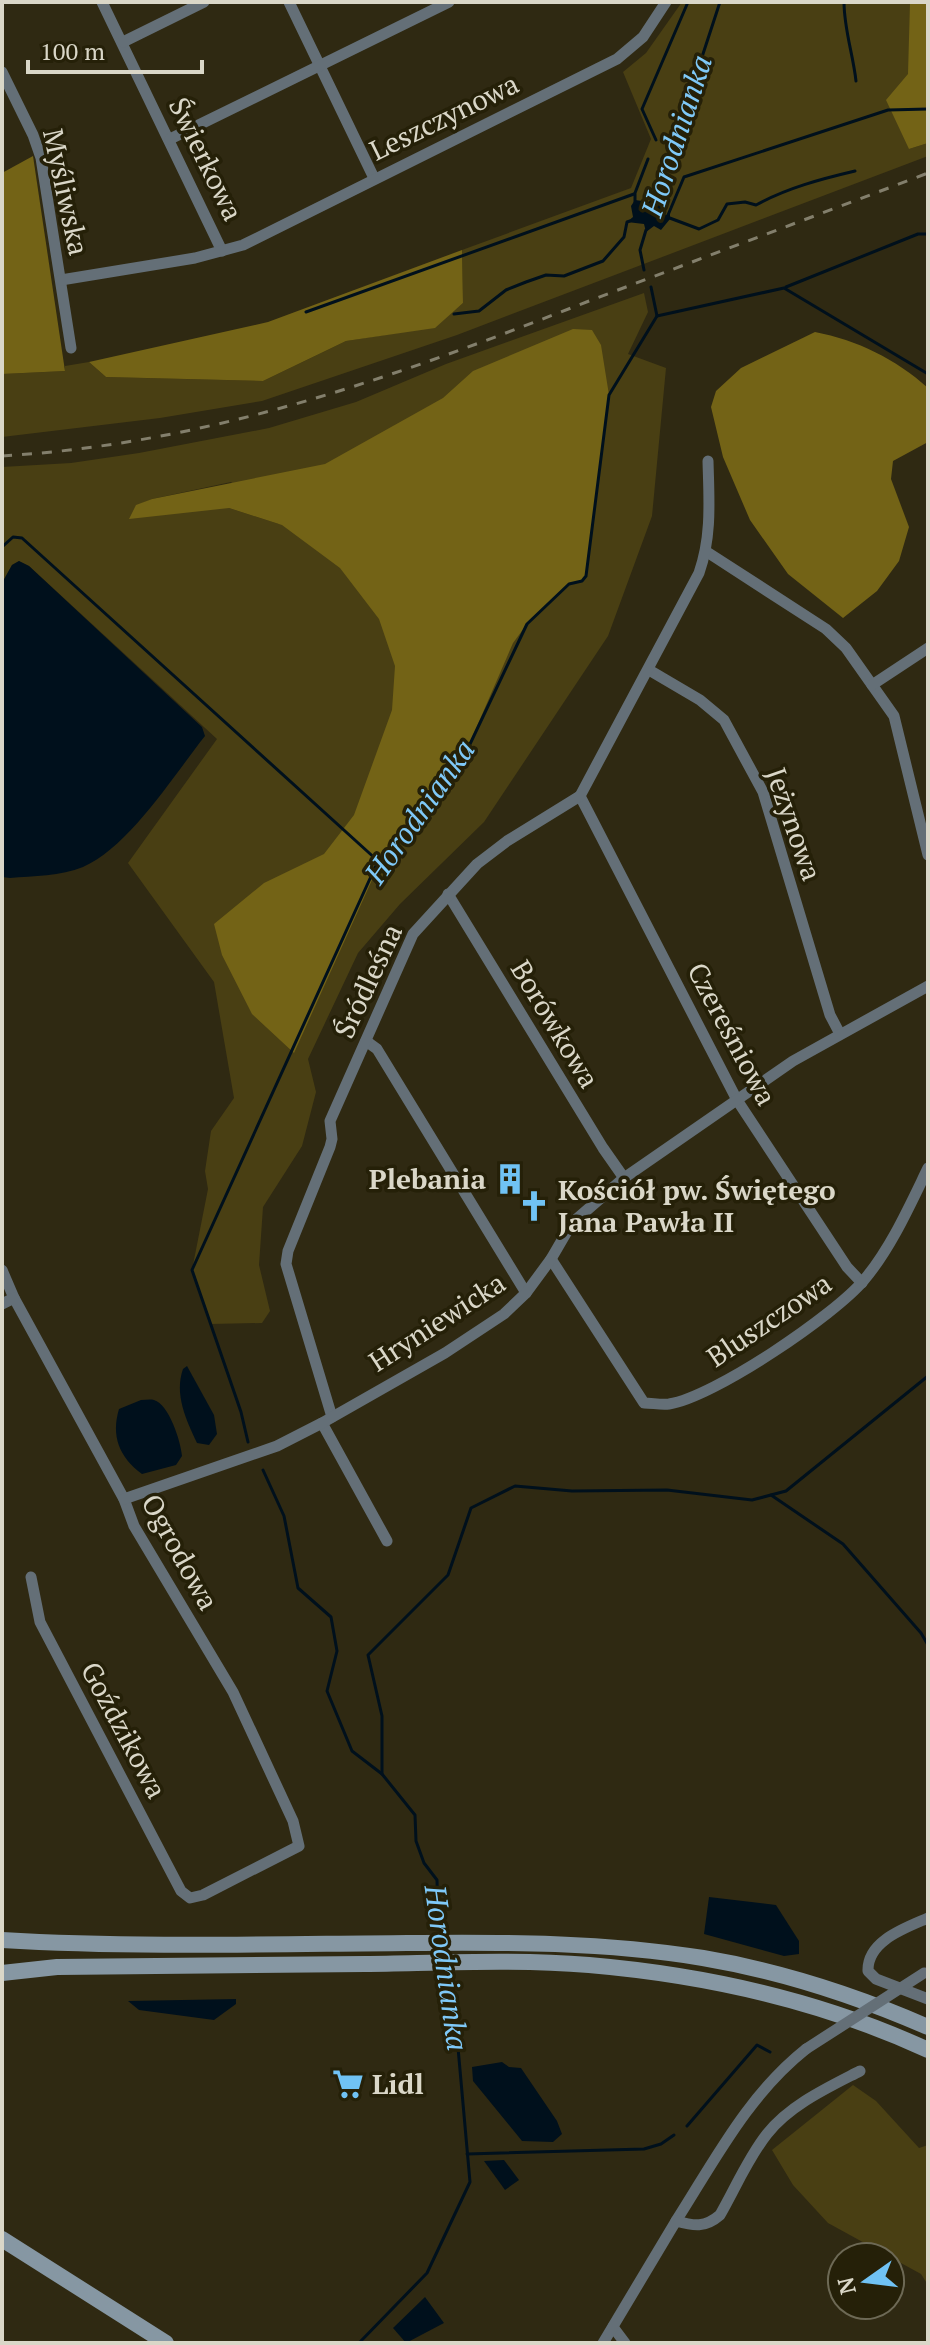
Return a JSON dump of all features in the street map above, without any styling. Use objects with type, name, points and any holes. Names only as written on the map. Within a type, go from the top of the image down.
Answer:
[{"type":"main road","points":[[2,1940],[66,1944],[583,1944],[705,1959],[840,1993],[928,2027]]},
{"type":"main road","points":[[2,1973],[57,1967],[477,1963],[587,1965],[706,1980],[791,2001],[928,2050]]},
{"type":"main road","points":[[2,2239],[166,2343]]},
{"type":"street","name":"Świerkowa","points":[[102,2],[222,251]]},
{"type":"street","points":[[123,42],[204,2]]},
{"type":"street","points":[[289,2],[374,178]]},
{"type":"street","points":[[170,139],[320,65],[426,7],[449,2]]},
{"type":"street","name":"Leszczynowa","points":[[222,251],[243,245],[617,59],[643,37],[666,2]]},
{"type":"street","name":"Myśliwska","points":[[2,72],[41,158],[71,348]]},
{"type":"street","name":"Myśliwska","points":[[61,280],[222,251]]},
{"type":"street","name":"Śródleśna","points":[[387,1541],[327,1420],[286,1264],[288,1251],[330,1147],[330,1121],[413,934],[477,864],[507,841],[580,796],[649,670],[707,552],[710,520],[708,461]]},
{"type":"street","points":[[707,552],[826,629],[846,648],[894,716],[928,855]]},
{"type":"street","points":[[872,685],[928,648]]},
{"type":"street","name":"Jeżynowa","points":[[649,670],[700,700],[724,720],[763,792],[830,1015],[840,1034]]},
{"type":"street","name":"Czereśniowa","points":[[580,796],[737,1100],[847,1267],[862,1283]]},
{"type":"street","name":"Borówkowa","points":[[448,894],[624,1178]]},
{"type":"street","name":"Hryniewicka","points":[[124,1499],[277,1446],[445,1353],[504,1314],[526,1293],[572,1223],[624,1178],[793,1061],[928,986]]},
{"type":"street","points":[[366,1041],[377,1049],[526,1293]]},
{"type":"street","name":"Bluszczowa","points":[[551,1259],[644,1403],[669,1404],[719,1386],[842,1302],[862,1283],[882,1255],[928,1168]]},
{"type":"street","name":"Ogrodowa","points":[[2,1270],[14,1298],[124,1499],[134,1526],[233,1692],[293,1821],[299,1846],[203,1895],[190,1898]]},
{"type":"street","points":[[2,1304],[14,1298]]},
{"type":"street","name":"Goździkowa","points":[[31,1577],[40,1622],[181,1891],[190,1898]]},
{"type":"street","points":[[928,1918],[881,1943],[868,1962],[868,1971],[876,1979],[928,1999]]},
{"type":"street","points":[[603,2343],[747,2109],[781,2069],[806,2049],[926,1972]]},
{"type":"street","points":[[676,2221],[694,2226],[712,2222],[720,2215],[758,2146],[779,2121],[806,2101],[860,2071]]},
{"type":"street","points":[[613,2327],[625,2343]]},
{"type":"shaded area","points":[[682,2],[910,2],[909,149],[928,143],[928,156],[457,335],[262,401],[160,418],[2,437],[2,374],[65,371],[65,366],[89,362],[106,377],[263,381],[346,341],[435,327],[463,303],[462,250],[631,188],[651,139],[623,72],[646,53]]},
{"type":"shaded area","points":[[910,2],[928,2],[928,143],[909,149],[886,100],[908,74]]},
{"type":"shaded area","points":[[33,156],[65,371],[2,374],[2,173]]},
{"type":"shaded area","points":[[462,250],[463,303],[435,328],[346,341],[263,381],[106,377],[89,362],[268,322]]},
{"type":"shaded area","points":[[644,293],[648,312],[628,354],[666,368],[652,516],[608,636],[484,822],[400,904],[358,953],[308,1059],[316,1092],[302,1146],[263,1207],[259,1265],[270,1311],[262,1323],[210,1324],[192,1270],[208,1189],[205,1171],[211,1131],[234,1098],[214,982],[128,863],[217,739],[29,566],[19,561],[12,565],[2,583],[2,467],[71,463],[269,428],[356,402],[446,364]],"holes":[[[231,482],[279,524],[229,508],[136,506],[152,499]]]},
{"type":"shaded area","points":[[573,329],[592,330],[601,345],[609,395],[586,576],[582,581],[569,585],[527,624],[513,643],[461,763],[441,795],[381,860],[294,1053],[252,1014],[222,955],[214,924],[264,883],[324,854],[354,815],[392,710],[395,666],[379,619],[340,568],[282,525],[229,508],[129,519],[136,505],[152,499],[325,464],[443,398],[473,371]]},
{"type":"shaded area","points":[[815,332],[875,352],[903,368],[928,388],[928,442],[893,461],[891,479],[909,527],[899,561],[877,591],[843,618],[788,574],[750,520],[723,457],[711,407],[716,391],[741,368]]},
{"type":"shaded area","points":[[853,2085],[876,2101],[919,2148],[928,2145],[928,2285],[921,2274],[906,2266],[906,2241],[861,2241],[828,2223],[793,2185],[772,2150]]},
{"type":"water","points":[[665,172],[661,216],[670,214],[670,219],[661,230],[654,226],[646,232],[644,224],[627,222],[633,217],[631,206],[635,200],[649,202]]},
{"type":"water","points":[[19,561],[29,566],[202,727],[205,736],[150,809],[100,857],[66,872],[10,878],[2,877],[2,583],[12,565]]},
{"type":"water","points":[[187,1366],[214,1415],[217,1434],[209,1445],[197,1443],[182,1407],[181,1378]]},
{"type":"water","points":[[141,1400],[154,1400],[165,1408],[177,1433],[182,1456],[176,1465],[142,1474],[123,1453],[116,1428],[119,1409]]},
{"type":"water","points":[[709,1897],[776,1905],[799,1941],[799,1954],[784,1956],[704,1934]]},
{"type":"water","points":[[236,1999],[236,2004],[214,2020],[139,2010],[128,2001]]},
{"type":"water","points":[[502,2062],[509,2067],[521,2068],[557,2121],[562,2134],[553,2142],[522,2141],[473,2081],[472,2067]]},
{"type":"water","points":[[504,2160],[519,2180],[505,2190],[484,2161]]},
{"type":"water","points":[[425,2297],[444,2323],[406,2343],[393,2328]]},
{"type":"waterway","points":[[656,140],[642,109],[688,2]]},
{"type":"waterway","name":"Horodnianka","points":[[664,173],[720,2]]},
{"type":"waterway","points":[[844,2],[856,81]]},
{"type":"waterway","points":[[668,215],[684,177],[888,110],[928,109]]},
{"type":"waterway","points":[[635,204],[635,193],[648,159]]},
{"type":"waterway","points":[[667,217],[699,229],[718,220],[727,204],[745,202],[756,205],[792,189],[855,171]]},
{"type":"waterway","points":[[306,312],[634,194]]},
{"type":"waterway","points":[[454,314],[479,311],[506,290],[526,282],[546,275],[564,276],[603,261],[624,237],[627,222],[630,221]]},
{"type":"waterway","name":"Horodnianka","points":[[644,270],[640,250],[646,230]]},
{"type":"waterway","points":[[786,287],[918,234],[928,234]]},
{"type":"waterway","name":"Horodnianka","points":[[248,1442],[241,1412],[192,1270],[378,861],[461,763],[527,624],[569,584],[582,581],[586,576],[609,395],[657,316],[651,287]]},
{"type":"waterway","points":[[657,316],[784,288],[928,374]]},
{"type":"waterway","points":[[2,547],[13,537],[22,538],[378,861]]},
{"type":"waterway","points":[[382,1774],[382,1716],[368,1655],[448,1575],[471,1508],[515,1486],[572,1491],[667,1490],[752,1500],[786,1491],[928,1376]]},
{"type":"waterway","name":"Horodnianka","points":[[263,1470],[284,1516],[298,1588],[331,1617],[337,1651],[327,1691],[352,1751],[382,1774],[415,1815],[416,1841],[424,1863],[437,1880],[438,1921],[443,1938]]},
{"type":"waterway","points":[[771,1495],[843,1544],[928,1645]]},
{"type":"waterway","name":"Horodnianka","points":[[359,2343],[427,2273],[470,2182],[451,1969]]},
{"type":"waterway","points":[[687,2126],[757,2045],[770,2052]]},
{"type":"waterway","points":[[467,2154],[644,2149],[661,2144],[674,2135]]},
{"type":"railway","points":[[2,456],[80,449],[156,437],[302,402],[445,355],[928,173]]},
{"type":"place","name":"Plebania","points":[[510,1179]]},
{"type":"place","name":"Kościół pw. Świętego Jana Pawła II","points":[[534,1206]]},
{"type":"place","name":"Lidl","points":[[348,2084]]}]
